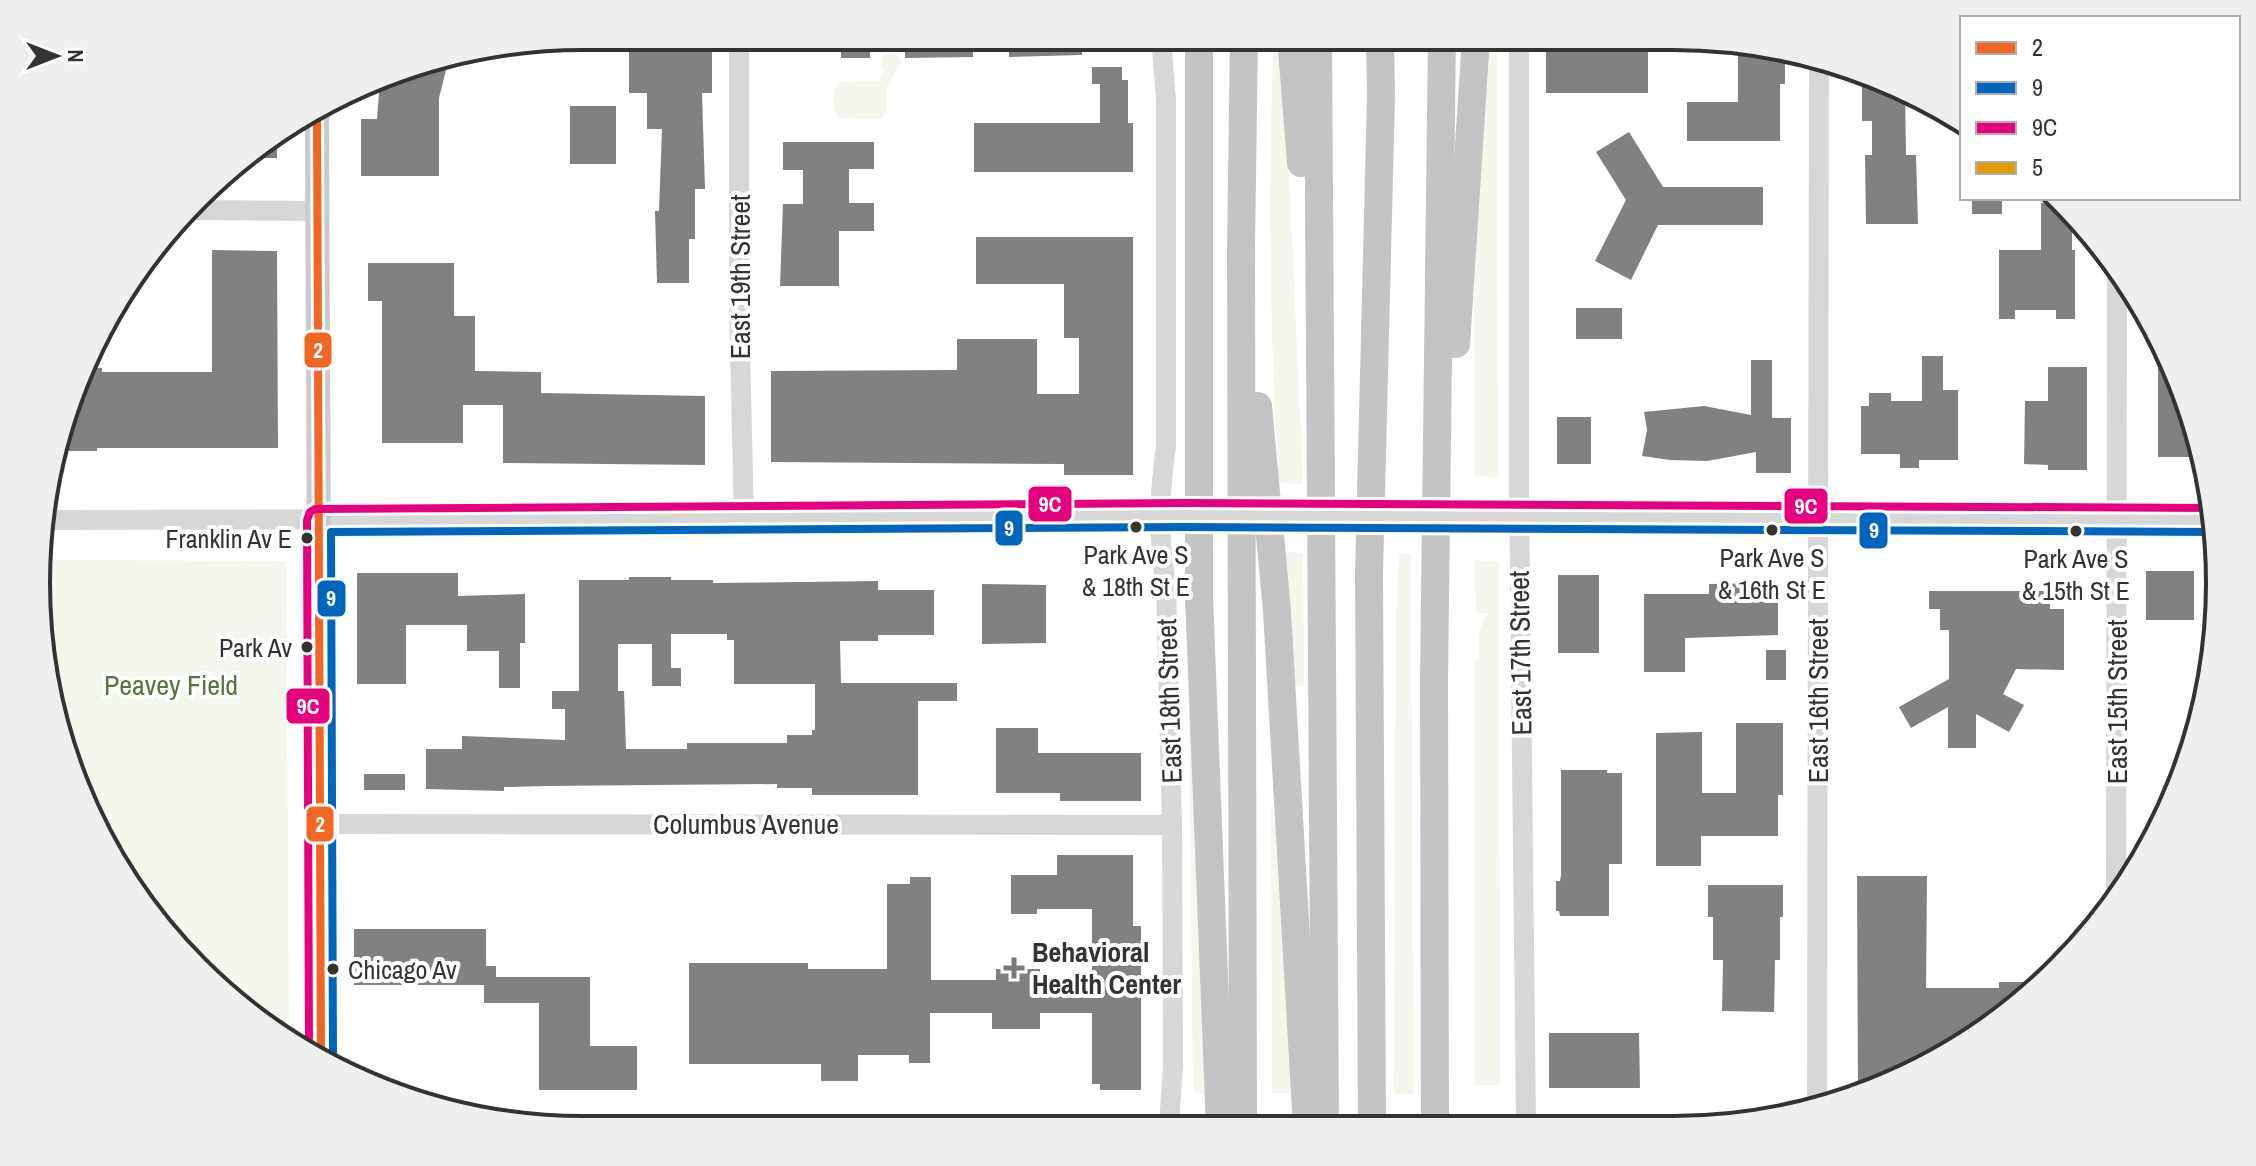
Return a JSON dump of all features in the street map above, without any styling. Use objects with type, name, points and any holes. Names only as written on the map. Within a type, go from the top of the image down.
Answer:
[{"type":"highway","points":[[1199,50],[1199,597],[1220,1116]]},
{"type":"highway","points":[[1243,1116],[1241,250],[1244,50]]},
{"type":"highway","points":[[1293,50],[1322,482]]},
{"type":"highway","points":[[1318,50],[1325,1116]]},
{"type":"highway","points":[[1372,1116],[1369,574],[1380,50]]},
{"type":"highway","points":[[1435,1116],[1434,680],[1442,50]]},
{"type":"highway","points":[[1434,680],[1475,50]]},
{"type":"highway","points":[[1241,250],[1277,611],[1306,1116]]},
{"type":"main road","points":[[317,120],[321,1048]]},
{"type":"street","name":"East 19th Street","points":[[739,50],[739,306],[744,519]]},
{"type":"street","name":"East 18th Street","points":[[1162,50],[1166,100],[1166,446],[1160,554],[1166,585],[1172,825],[1173,1065],[1170,1116]]},
{"type":"street","name":"East 17th Street","points":[[1519,50],[1509,515],[1526,1116]]},
{"type":"street","name":"East 16th Street","points":[[1817,1096],[1819,70]]},
{"type":"street","points":[[202,210],[317,211]]},
{"type":"street","name":"East 15th Street","points":[[2116,879],[2117,289]]},
{"type":"street","points":[[54,520],[1160,515],[2202,520]]},
{"type":"street","name":"Columbus Avenue","points":[[320,824],[1172,825]]},
{"type":"green space","points":[[1274,50],[1284,50],[1303,484],[1279,483],[1270,260]]},
{"type":"green space","points":[[1486,50],[1497,50],[1498,477],[1475,476],[1474,214]]},
{"type":"green space","points":[[890,52],[897,54],[901,62],[886,88],[886,112],[883,117],[840,118],[834,105],[834,95],[840,82],[878,81],[884,71],[881,64],[883,56]]},
{"type":"green space","points":[[1284,552],[1303,553],[1304,686],[1293,686]]},
{"type":"green space","points":[[1399,554],[1411,554],[1413,1094],[1394,1094],[1396,614]]},
{"type":"green space","name":"Peavey Field","points":[[51,560],[286,561],[289,1027],[206,960],[160,907],[121,850],[91,787],[68,721],[55,653],[50,583]]},
{"type":"green space","points":[[1475,560],[1499,562],[1500,1085],[1475,1085],[1475,660],[1479,658],[1479,630],[1488,613],[1476,613]]},
{"type":"green space","points":[[1189,713],[1195,721],[1207,1053],[1205,1095],[1195,1092],[1193,1088]]},
{"type":"green space","points":[[1271,806],[1277,815],[1293,1093],[1272,1093]]},
{"type":"building","points":[[629,50],[712,50],[712,93],[702,93],[705,189],[695,189],[695,239],[689,239],[689,283],[657,283],[655,211],[659,211],[662,129],[647,129],[647,93],[629,93]]},
{"type":"building","points":[[841,50],[870,50],[870,58],[841,58]]},
{"type":"building","points":[[905,50],[973,50],[973,57],[905,58]]},
{"type":"building","points":[[1009,50],[1082,50],[1082,55],[1009,57]]},
{"type":"building","points":[[1546,50],[1648,50],[1648,93],[1546,93]]},
{"type":"building","points":[[1738,54],[1785,62],[1785,84],[1780,84],[1780,141],[1687,141],[1687,102],[1738,102]]},
{"type":"building","points":[[1092,67],[1122,67],[1122,80],[1128,80],[1128,123],[1133,123],[1133,172],[974,172],[974,123],[1100,123],[1100,84],[1092,84]]},
{"type":"building","points":[[447,68],[439,98],[439,176],[361,176],[361,119],[377,119],[379,91]]},
{"type":"building","points":[[1862,85],[1905,103],[1906,155],[1916,155],[1918,224],[1866,224],[1865,155],[1872,155],[1872,121],[1862,121]]},
{"type":"building","points":[[570,106],[616,106],[616,164],[570,164]]},
{"type":"building","points":[[1629,132],[1663,187],[1763,187],[1763,225],[1658,225],[1631,280],[1595,261],[1626,200],[1596,152]]},
{"type":"building","points":[[783,142],[874,142],[874,169],[849,169],[849,203],[874,203],[874,231],[839,231],[839,286],[780,286],[783,204],[803,204],[803,170],[783,170]]},
{"type":"building","points":[[277,147],[277,158],[262,158]]},
{"type":"building","points":[[1972,200],[2002,200],[2002,214],[1972,214]]},
{"type":"building","points":[[2041,203],[2047,203],[2072,230],[2075,319],[2056,319],[2056,310],[2015,310],[2015,319],[1999,319],[1999,250],[2041,250]]},
{"type":"building","points":[[976,237],[1133,237],[1133,475],[1064,475],[1064,464],[771,462],[771,371],[957,370],[957,339],[1037,339],[1037,394],[1079,394],[1079,338],[1064,338],[1064,284],[976,284]]},
{"type":"building","points":[[212,250],[277,251],[278,448],[97,448],[97,451],[69,451],[77,414],[80,414],[96,368],[102,368],[102,372],[212,372]]},
{"type":"building","points":[[368,263],[454,263],[454,316],[475,316],[475,371],[541,372],[541,393],[705,396],[705,465],[503,463],[503,405],[463,405],[463,443],[382,443],[382,301],[368,301]]},
{"type":"building","points":[[1576,308],[1622,308],[1622,339],[1576,339]]},
{"type":"building","points":[[1922,356],[1943,356],[1943,390],[1958,390],[1958,460],[1919,460],[1919,468],[1900,468],[1900,454],[1861,454],[1861,406],[1869,406],[1869,393],[1891,393],[1891,401],[1922,401]]},
{"type":"building","points":[[1751,360],[1772,360],[1772,418],[1791,418],[1791,473],[1756,473],[1756,452],[1707,461],[1642,456],[1647,430],[1644,412],[1704,406],[1751,415]]},
{"type":"building","points":[[2158,363],[2178,412],[2191,457],[2158,457]]},
{"type":"building","points":[[2048,367],[2087,367],[2087,470],[2048,470],[2048,465],[2024,464],[2025,401],[2048,401]]},
{"type":"building","points":[[1557,417],[1591,417],[1591,464],[1557,464]]},
{"type":"building","points":[[2146,571],[2194,571],[2194,620],[2146,620]]},
{"type":"building","points":[[357,573],[458,573],[458,596],[525,594],[525,643],[520,643],[520,688],[499,688],[499,651],[467,651],[467,625],[406,625],[406,684],[357,684]]},
{"type":"building","points":[[1558,575],[1599,575],[1599,653],[1558,653]]},
{"type":"building","points":[[629,577],[671,577],[671,580],[713,580],[713,583],[878,581],[878,590],[934,590],[934,635],[878,635],[878,641],[840,641],[841,683],[957,683],[957,701],[918,701],[918,795],[812,795],[812,788],[777,788],[777,784],[504,787],[504,791],[426,789],[426,749],[462,749],[462,736],[565,740],[565,709],[552,709],[552,691],[579,691],[579,580],[629,580]],"holes":[[[671,634],[727,634],[727,640],[734,640],[734,684],[815,684],[815,730],[812,730],[812,735],[787,735],[787,743],[687,743],[687,749],[626,749],[624,691],[618,691],[618,644],[652,644],[652,686],[681,686],[681,668],[671,668]]]},
{"type":"building","points":[[1778,583],[1778,635],[1685,638],[1685,672],[1644,672],[1644,594],[1709,594],[1709,584]]},
{"type":"building","points":[[982,584],[1046,585],[1046,643],[982,644]]},
{"type":"building","points":[[1929,591],[2050,591],[2050,609],[2064,609],[2064,670],[2016,669],[2003,694],[2024,705],[2009,732],[1976,714],[1976,748],[1948,748],[1948,707],[1911,728],[1899,707],[1949,679],[1949,630],[1940,630],[1940,609],[1929,609]]},
{"type":"building","points":[[1766,650],[1786,650],[1786,680],[1766,680]]},
{"type":"building","points":[[1736,723],[1783,723],[1783,795],[1778,795],[1778,836],[1701,836],[1701,866],[1656,866],[1656,733],[1702,732],[1702,793],[1736,793]]},
{"type":"building","points":[[996,728],[1038,728],[1038,753],[1141,753],[1141,801],[1060,801],[1060,793],[996,793]]},
{"type":"building","points":[[1561,770],[1622,773],[1622,864],[1609,864],[1609,916],[1560,916],[1556,911],[1556,881],[1560,881],[1561,875]]},
{"type":"building","points":[[364,774],[405,774],[405,790],[364,790]]},
{"type":"building","points":[[1057,855],[1133,855],[1133,926],[1141,926],[1141,1090],[1100,1090],[1100,1084],[1092,1084],[1092,1013],[1040,1013],[1040,1029],[992,1029],[992,1013],[930,1013],[930,1063],[909,1063],[909,1055],[858,1055],[858,1081],[821,1081],[821,1064],[689,1064],[689,963],[808,963],[808,969],[887,969],[887,884],[910,884],[910,877],[931,877],[931,980],[996,980],[996,969],[1040,969],[1040,980],[1092,980],[1092,909],[1037,909],[1037,914],[1011,914],[1011,875],[1057,875]]},
{"type":"building","points":[[1857,876],[1927,876],[1926,988],[1999,988],[1999,982],[2026,982],[1940,1045],[1858,1082]]},
{"type":"building","points":[[1708,885],[1783,885],[1780,960],[1775,960],[1774,1012],[1722,1011],[1723,960],[1713,960],[1713,917],[1708,917]]},
{"type":"building","points":[[354,929],[486,929],[486,966],[496,966],[496,977],[590,977],[590,1046],[637,1046],[637,1090],[539,1090],[539,1003],[484,1003],[484,985],[354,985]]},
{"type":"building","points":[[1549,1033],[1639,1033],[1640,1088],[1549,1088]]},
{"type":"transit line","name":"2","points":[[317,120],[321,1048]]},
{"type":"transit line","name":"9C","points":[[309,1040],[307,520],[315,509],[1184,503],[2200,508]]},
{"type":"transit line","name":"9","points":[[333,1054],[331,532],[1184,527],[2203,532]]},
{"type":"place","name":"Park Ave S & 18th St E","points":[[1136,527]]},
{"type":"place","name":"Park Ave S & 16th St E","points":[[1772,530]]},
{"type":"place","name":"Park Ave S & 15th St E","points":[[2076,531]]},
{"type":"place","name":"Franklin Av E","points":[[307,538]]},
{"type":"place","name":"Park Av","points":[[307,647]]},
{"type":"place","name":"Behavioral Health Center","points":[[1014,968]]},
{"type":"place","name":"Chicago Av","points":[[333,969]]}]
